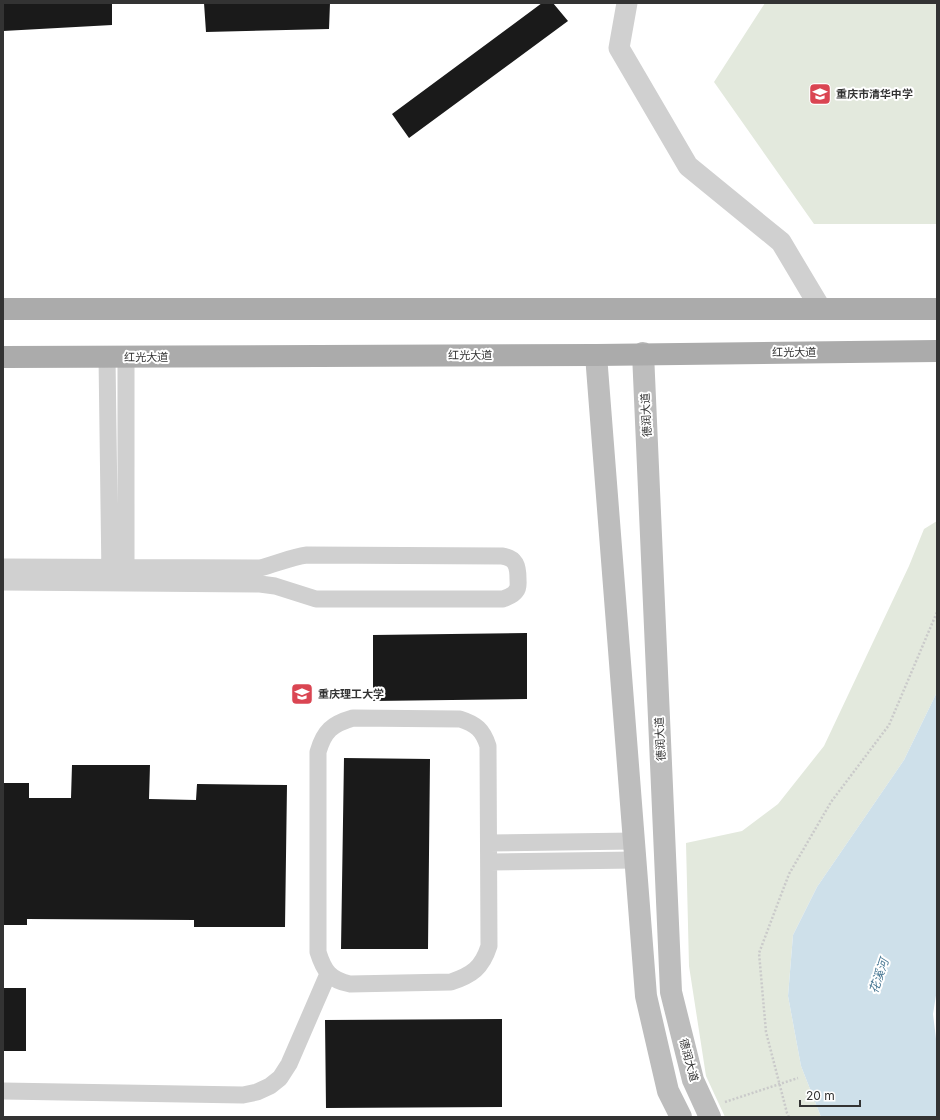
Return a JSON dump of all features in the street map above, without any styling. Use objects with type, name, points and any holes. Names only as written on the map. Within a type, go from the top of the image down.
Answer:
[{"type":"main road","points":[[3,309],[937,309]]},
{"type":"main road","name":"红光大道","points":[[3,357],[596,355],[937,351]]},
{"type":"main road","name":"德润大道","points":[[643,354],[671,992],[693,1080],[715,1111]]},
{"type":"main road","points":[[596,355],[646,996],[668,1091],[680,1117]]},
{"type":"street","points":[[627,3],[619,48],[688,166],[780,242],[821,309]]},
{"type":"street","points":[[110,575],[117,357]]},
{"type":"street","points":[[117,357],[126,575]]},
{"type":"street","points":[[3,568],[126,575],[260,568],[294,557],[307,555],[502,556],[509,557],[518,567],[518,587],[516,592],[510,596],[502,598],[316,600],[275,586],[260,584],[126,575]]},
{"type":"street","points":[[3,582],[110,575]]},
{"type":"street","points":[[353,718],[460,719],[470,722],[477,727],[485,737],[488,746],[489,862],[489,946],[485,960],[476,969],[464,977],[451,982],[350,984],[338,982],[328,974],[322,965],[318,952],[318,752],[322,738],[331,728],[340,722],[353,718]]},
{"type":"street","points":[[489,843],[634,850]]},
{"type":"street","points":[[489,862],[634,850]]},
{"type":"street","points":[[3,1091],[243,1095],[257,1092],[270,1086],[280,1078],[289,1064],[328,974]]},
{"type":"path","points":[[789,1117],[766,1032],[759,953],[789,874],[831,802],[889,725],[937,612]]},
{"type":"path","points":[[715,1111],[798,1078]]},
{"type":"shaded area","name":"重庆市清华中学","points":[[765,3],[937,3],[937,224],[814,224],[714,82]]},
{"type":"shaded area","points":[[937,521],[937,692],[904,760],[817,887],[793,935],[788,996],[801,1066],[821,1117],[725,1117],[706,1076],[689,966],[686,843],[742,831],[778,804],[824,746],[909,566],[924,529]]},
{"type":"water","name":"花溪河","points":[[937,692],[937,989],[933,1014],[937,1047],[937,1117],[821,1117],[801,1066],[788,996],[793,935],[817,887],[904,760]]},
{"type":"building","points":[[3,3],[112,3],[112,25],[3,31]]},
{"type":"building","points":[[204,3],[330,3],[329,29],[206,32]]},
{"type":"building","points":[[542,3],[553,3],[568,21],[409,138],[392,114]]},
{"type":"building","points":[[527,633],[527,699],[373,701],[373,635]]},
{"type":"building","points":[[344,758],[430,759],[428,949],[341,949]]},
{"type":"building","points":[[72,765],[150,765],[149,799],[196,800],[197,784],[287,785],[285,927],[194,927],[194,920],[27,919],[27,925],[3,925],[3,783],[29,783],[29,798],[71,798]]},
{"type":"building","points":[[3,988],[26,988],[26,1051],[3,1051]]},
{"type":"building","points":[[502,1019],[502,1107],[326,1108],[325,1020]]},
{"type":"place","name":"重庆市清华中学","points":[[820,94]]},
{"type":"place","name":"重庆理工大学","points":[[302,694]]}]
